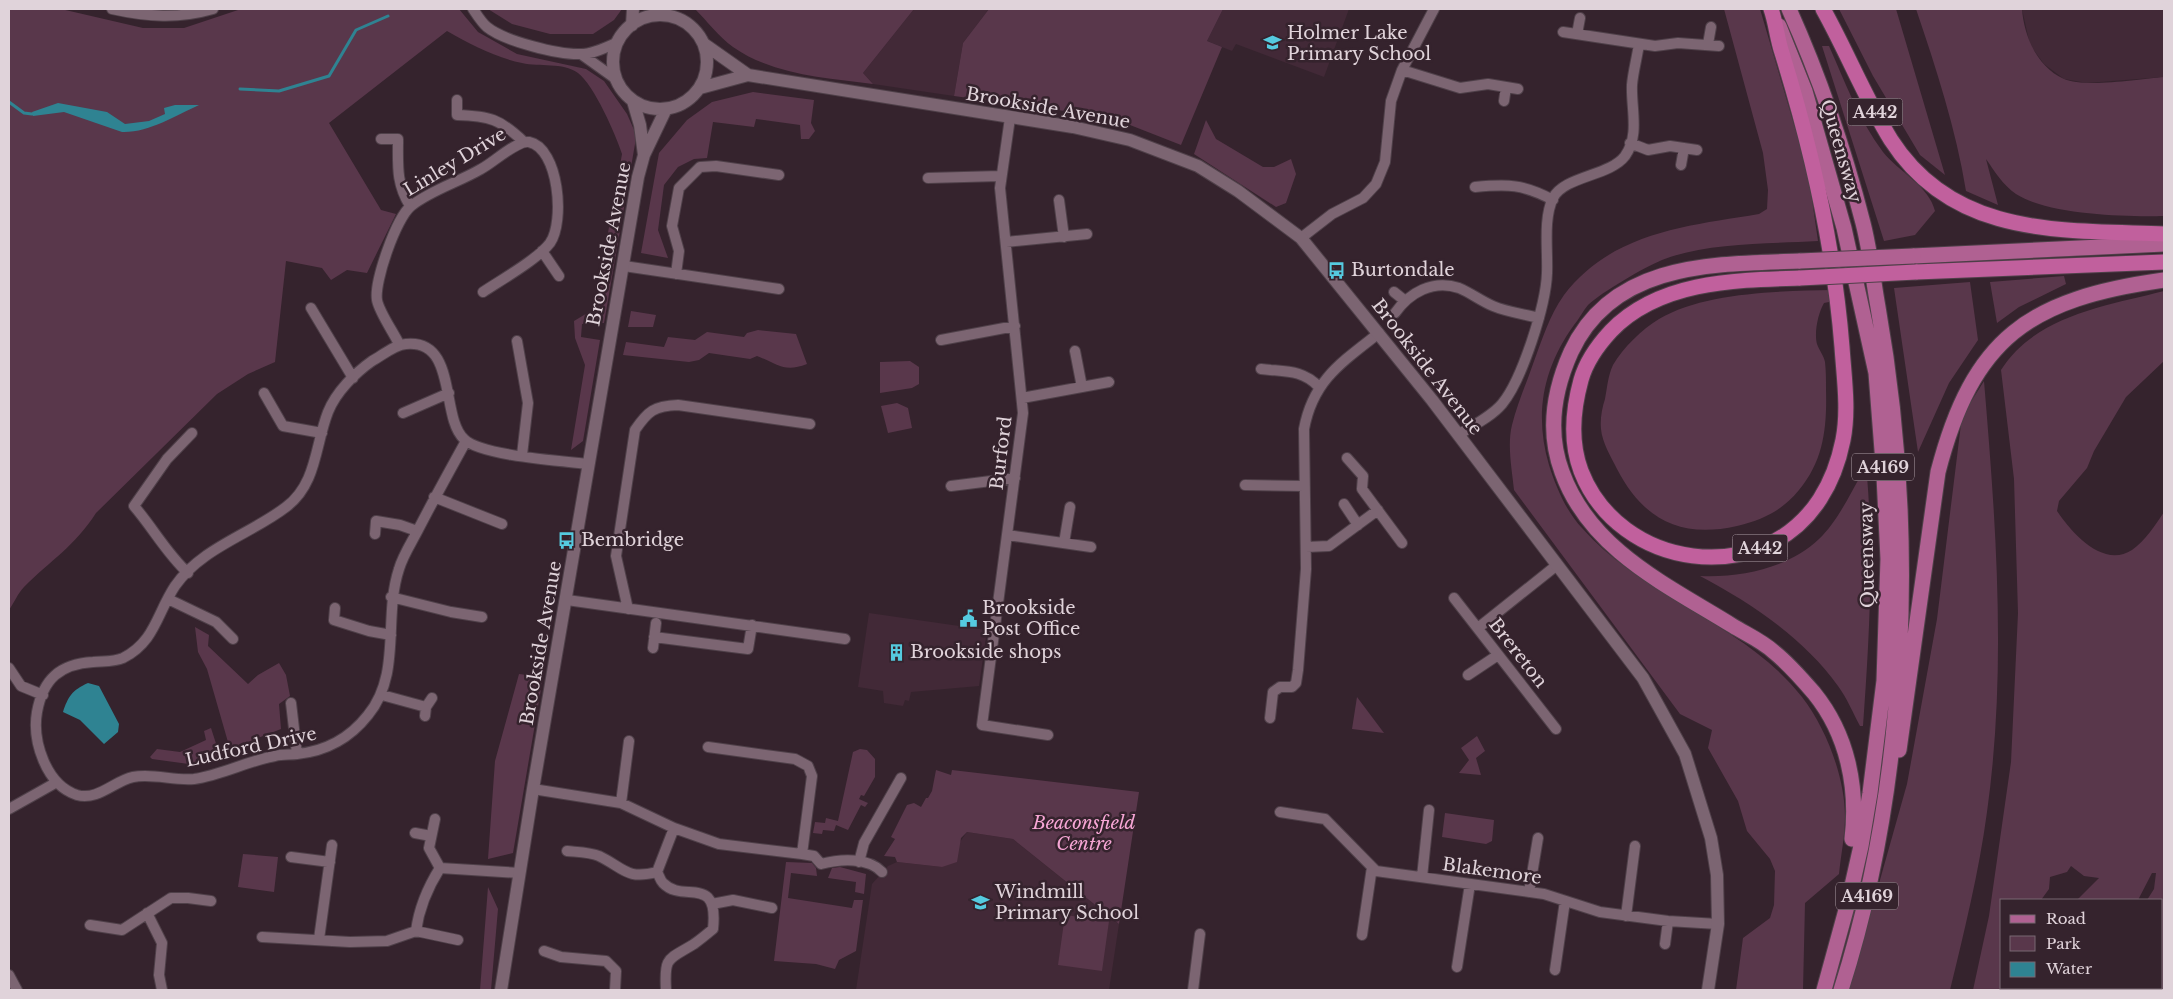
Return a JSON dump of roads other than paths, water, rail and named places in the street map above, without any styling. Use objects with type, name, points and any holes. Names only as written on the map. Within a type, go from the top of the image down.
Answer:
[{"type":"highway","name":"A442","points":[[1823,9],[1869,102],[1893,142],[1920,174],[1949,199],[1982,216],[2014,224],[2075,231],[2164,234]]},
{"type":"highway","name":"A442","points":[[1773,15],[1777,37],[1808,142],[1823,208],[1836,282],[1845,388],[1844,438],[1835,467],[1820,499],[1802,521],[1777,539],[1749,553],[1722,558],[1680,555],[1643,541],[1616,522],[1594,497],[1580,469],[1574,433],[1576,401],[1583,370],[1600,342],[1622,320],[1645,305],[1674,292],[1743,281],[1800,278],[1916,272],[1956,263],[1995,270],[2164,262]]},
{"type":"main road","name":"Queensway","points":[[1789,9],[1808,52],[1838,134],[1861,216],[1890,374],[1902,541],[1898,680],[1884,799],[1865,906],[1841,990]]},
{"type":"main road","name":"Queensway","points":[[1773,15],[1784,35],[1805,91],[1844,228],[1876,373],[1884,476],[1888,559],[1884,681],[1870,793],[1842,925],[1824,990]]},
{"type":"main road","points":[[1842,925],[1844,892],[1856,813],[1854,788],[1840,738],[1816,696],[1773,650],[1648,574],[1620,554],[1598,533],[1580,510],[1567,487],[1558,462],[1554,438],[1554,406],[1562,373],[1574,345],[1591,321],[1611,302],[1633,287],[1683,269],[1717,264],[1913,256],[1956,263],[1995,254],[2164,244]]},
{"type":"main road","points":[[1884,799],[1896,767],[1904,721],[1938,472],[1949,431],[1976,374],[2009,336],[2040,314],[2077,297],[2108,289],[2164,280]]},
{"type":"street","points":[[112,9],[145,16],[165,17],[189,16],[213,9]]},
{"type":"street","points":[[473,9],[487,27],[513,41],[581,54],[604,49],[618,42],[632,24],[650,16],[668,12],[684,21],[696,31],[704,44],[707,67],[700,88],[685,103],[666,109],[645,107],[632,101],[621,88],[613,67],[618,42]]},
{"type":"street","points":[[632,24],[633,9]]},
{"type":"street","points":[[1301,238],[1332,214],[1363,198],[1376,184],[1385,162],[1391,101],[1402,70],[1434,9]]},
{"type":"street","points":[[1577,34],[1580,18]]},
{"type":"street","points":[[1708,44],[1711,26]]},
{"type":"street","points":[[1563,32],[1655,46],[1678,43],[1719,46]]},
{"type":"street","name":"Brookside Avenue","points":[[704,44],[748,75]]},
{"type":"street","points":[[1458,435],[1500,406],[1513,389],[1538,318],[1547,276],[1550,211],[1554,196],[1564,187],[1612,166],[1624,156],[1630,143],[1634,118],[1632,86],[1639,44]]},
{"type":"street","points":[[581,54],[616,79]]},
{"type":"street","points":[[1402,70],[1460,88],[1488,84],[1518,89]]},
{"type":"street","name":"Brookside Avenue","points":[[700,88],[748,75],[1073,127],[1130,140],[1184,159],[1238,190],[1301,238],[1379,333],[1643,678],[1685,754],[1711,838],[1717,875],[1718,924],[1708,990]]},
{"type":"street","points":[[1504,101],[1506,87]]},
{"type":"street","points":[[457,100],[457,115],[478,116],[498,120],[511,128],[524,142]]},
{"type":"street","name":"Brookside Avenue","points":[[632,101],[640,125],[644,155]]},
{"type":"street","name":"Brookside Avenue","points":[[501,990],[610,336],[644,155],[666,109]]},
{"type":"street","name":"Burford","points":[[1010,118],[1000,176],[1022,398],[1022,425],[982,725],[1048,735]]},
{"type":"street","points":[[381,139],[398,140],[398,178],[401,191],[410,206]]},
{"type":"street","name":"Linley Drive","points":[[399,344],[377,300],[382,270],[391,239],[403,214],[410,206],[476,172],[498,159],[518,143],[531,142],[539,147],[551,164],[558,194],[557,220],[551,242],[542,251],[483,292]]},
{"type":"street","points":[[1630,143],[1648,150],[1670,146],[1697,150]]},
{"type":"street","points":[[1681,165],[1684,148]]},
{"type":"street","points":[[676,274],[679,251],[672,226],[679,188],[700,167],[716,166],[778,175]]},
{"type":"street","points":[[928,178],[1000,176]]},
{"type":"street","points":[[1475,187],[1510,184],[1532,189],[1553,200]]},
{"type":"street","points":[[1058,200],[1064,237]]},
{"type":"street","points":[[1006,242],[1086,234]]},
{"type":"street","points":[[542,251],[559,276]]},
{"type":"street","points":[[624,266],[779,289]]},
{"type":"street","points":[[1395,313],[1404,300],[1420,291],[1435,286],[1448,286],[1469,292],[1495,307],[1538,318]]},
{"type":"street","points":[[1394,292],[1404,300]]},
{"type":"street","points":[[311,308],[353,378]]},
{"type":"street","points":[[941,340],[1015,326]]},
{"type":"street","points":[[1270,718],[1276,689],[1292,687],[1296,683],[1304,613],[1306,546],[1304,429],[1308,407],[1319,387],[1344,361],[1379,333]]},
{"type":"street","points":[[517,341],[528,403],[522,455]]},
{"type":"street","points":[[399,344],[413,344],[427,350],[440,363],[457,429],[466,441],[488,450],[590,464]]},
{"type":"street","name":"Ludford Drive","points":[[399,344],[366,365],[343,387],[328,410],[309,480],[300,494],[289,505],[267,520],[208,554],[176,584],[145,644],[119,660],[84,663],[66,667],[50,679],[38,707],[35,728],[41,753],[57,782],[71,793],[83,797],[101,792],[133,777],[190,779],[208,776],[276,755],[297,754],[323,749],[350,735],[369,714],[382,695],[388,666],[391,635],[391,597],[400,566],[434,497],[466,441]]},
{"type":"street","points":[[1075,351],[1082,387]]},
{"type":"street","points":[[1261,369],[1302,374],[1310,377],[1319,387]]},
{"type":"street","points":[[1022,398],[1110,382]]},
{"type":"street","points":[[264,393],[283,426],[322,433]]},
{"type":"street","points":[[403,413],[449,393]]},
{"type":"street","points":[[628,608],[616,556],[635,430],[647,413],[663,406],[678,405],[810,424]]},
{"type":"street","points":[[188,573],[175,561],[134,506],[167,459],[192,433]]},
{"type":"street","points":[[1347,458],[1362,476],[1362,489],[1402,543]]},
{"type":"street","points":[[952,486],[1015,478]]},
{"type":"street","points":[[1246,485],[1304,486]]},
{"type":"street","points":[[434,497],[502,524]]},
{"type":"street","points":[[1344,504],[1358,524]]},
{"type":"street","points":[[1064,542],[1070,507]]},
{"type":"street","points":[[1306,546],[1329,546],[1378,510]]},
{"type":"street","points":[[364,520],[400,525],[417,531]]},
{"type":"street","points":[[375,534],[376,521]]},
{"type":"street","points":[[1007,535],[1091,547]]},
{"type":"street","points":[[1478,628],[1557,565]]},
{"type":"street","points":[[391,597],[451,612],[482,617]]},
{"type":"street","name":"Brereton","points":[[1454,598],[1556,729]]},
{"type":"street","points":[[168,599],[216,622],[233,639]]},
{"type":"street","points":[[566,600],[845,639]]},
{"type":"street","points":[[335,608],[331,623],[391,635]]},
{"type":"street","points":[[653,648],[656,623]]},
{"type":"street","points":[[654,637],[748,649],[752,625]]},
{"type":"street","points":[[1468,675],[1498,655]]},
{"type":"street","points":[[9,668],[21,686],[43,695]]},
{"type":"street","points":[[382,695],[428,707]]},
{"type":"street","points":[[291,703],[297,754]]},
{"type":"street","points":[[621,803],[630,741]]},
{"type":"street","points":[[708,747],[795,759],[808,766],[812,776],[802,854]]},
{"type":"street","points":[[859,862],[864,843],[901,778]]},
{"type":"street","points":[[9,809],[57,782]]},
{"type":"street","points":[[533,789],[621,803],[674,828],[718,844],[814,856],[822,864],[871,863],[882,872]]},
{"type":"street","points":[[1422,877],[1429,810]]},
{"type":"street","name":"Blakemore","points":[[1280,812],[1325,819],[1376,871],[1529,892],[1600,912],[1668,921],[1718,924]]},
{"type":"street","points":[[434,819],[429,848],[440,868]]},
{"type":"street","points":[[666,990],[667,963],[674,953],[693,944],[714,929],[715,913],[711,900],[700,893],[679,890],[663,884],[657,872],[674,828]]},
{"type":"street","points":[[415,833],[431,836]]},
{"type":"street","points":[[1529,892],[1538,838]]},
{"type":"street","points":[[319,939],[332,845]]},
{"type":"street","points":[[1626,916],[1636,846]]},
{"type":"street","points":[[567,851],[597,855],[624,873],[636,876],[657,872]]},
{"type":"street","points":[[291,857],[330,862]]},
{"type":"street","points":[[1362,935],[1372,867]]},
{"type":"street","points":[[440,868],[520,873]]},
{"type":"street","points":[[416,931],[430,885],[440,868]]},
{"type":"street","points":[[1457,967],[1470,884]]},
{"type":"street","points":[[90,925],[122,930],[171,898],[211,901]]},
{"type":"street","points":[[712,904],[733,900],[772,908]]},
{"type":"street","points":[[1555,970],[1565,901]]},
{"type":"street","points":[[147,913],[162,944],[159,975],[162,990]]},
{"type":"street","points":[[1665,944],[1668,921]]},
{"type":"street","points":[[262,937],[387,941],[416,931],[458,940]]},
{"type":"street","points":[[1193,990],[1200,934]]},
{"type":"street","points":[[544,952],[561,957],[606,961],[616,971],[616,990]]},
{"type":"street","points":[[9,975],[17,990]]},
{"type":"water","points":[[58,103],[107,112],[125,124],[149,121],[165,114],[164,108],[175,105],[199,105],[162,123],[132,132],[122,132],[64,112],[33,116],[32,112]]},
{"type":"water","points":[[88,683],[99,686],[119,724],[118,732],[104,744],[80,720],[63,712],[71,694]]},
{"type":"waterway","points":[[240,89],[279,91],[329,76],[356,30],[388,16]]},
{"type":"waterway","points":[[9,102],[24,113],[32,114]]},
{"type":"place","name":"Holmer Lake Primary School","points":[[1273,43]]},
{"type":"place","name":"Burtondale","points":[[1337,270]]},
{"type":"place","name":"Bembridge","points":[[567,540]]},
{"type":"place","name":"Brookside Post Office","points":[[968,618]]},
{"type":"place","name":"Brookside shops","points":[[896,652]]},
{"type":"place","name":"Windmill Primary School","points":[[981,902]]},
{"type":"park label","name":"Beaconsfield Centre","points":[[1084,833]]}]
